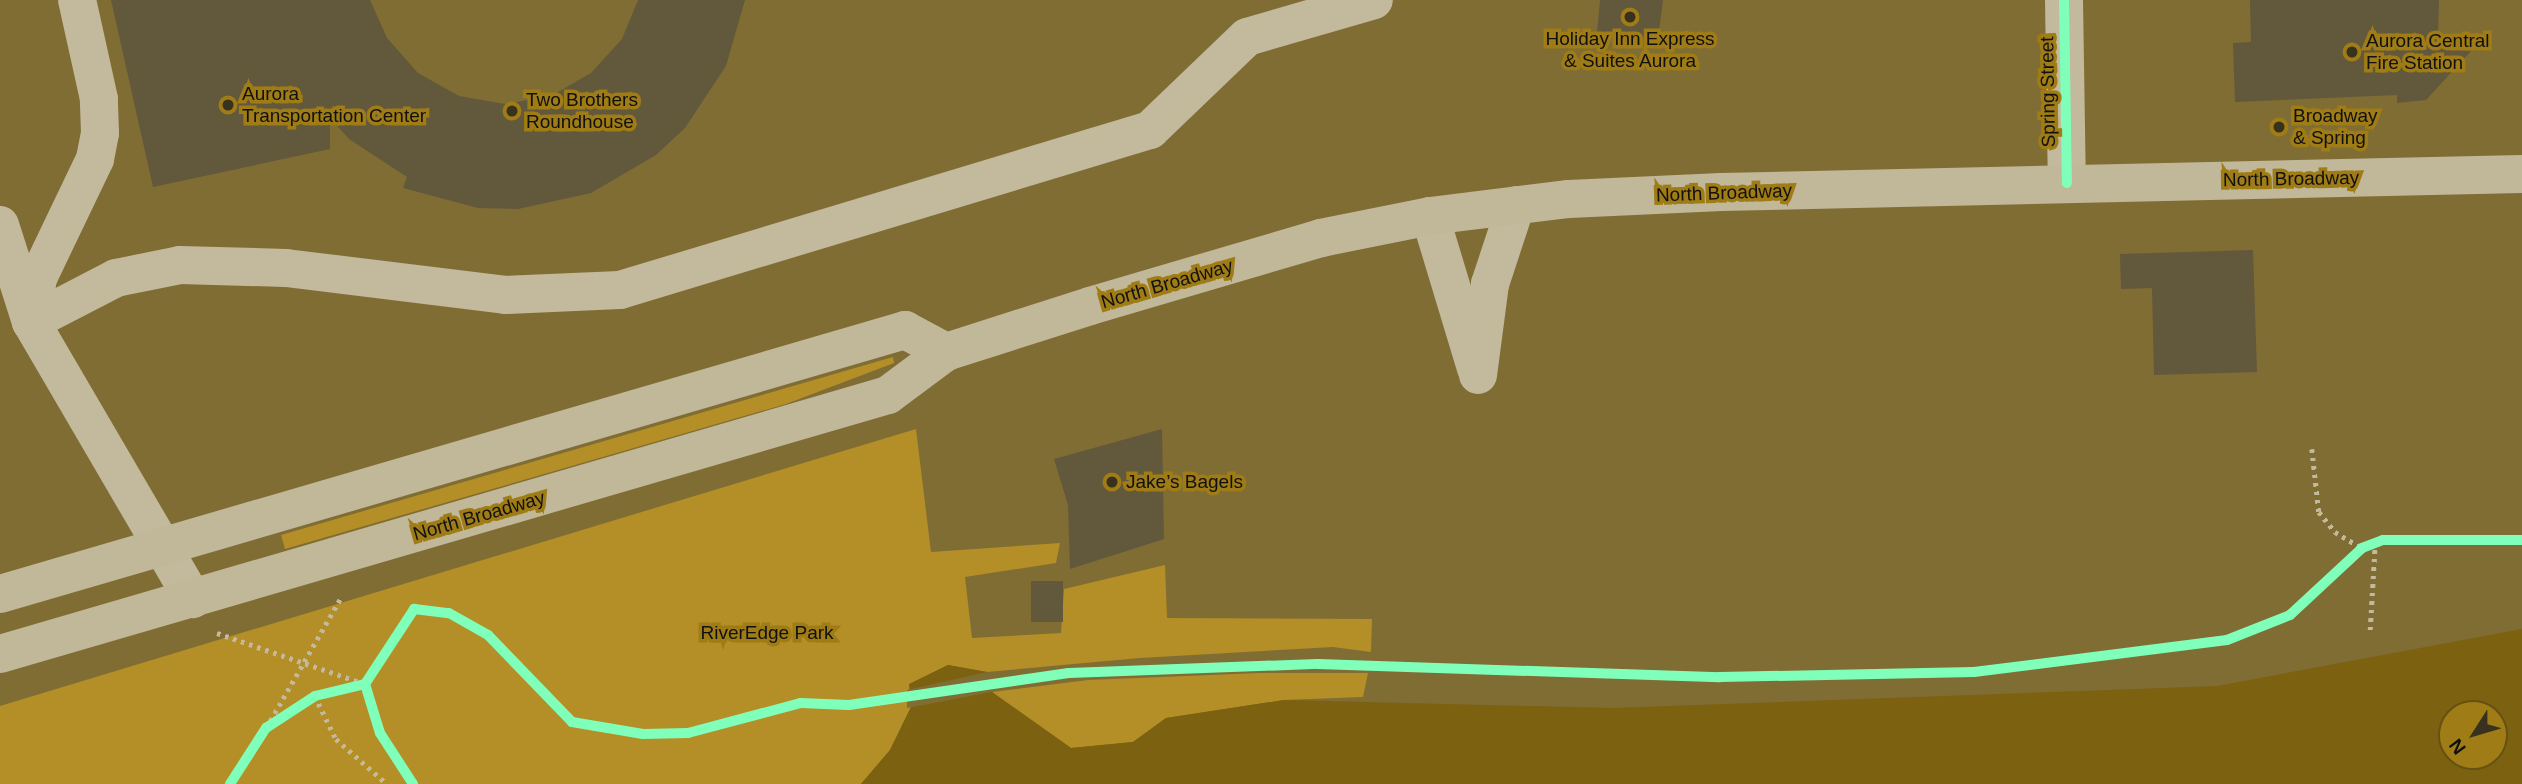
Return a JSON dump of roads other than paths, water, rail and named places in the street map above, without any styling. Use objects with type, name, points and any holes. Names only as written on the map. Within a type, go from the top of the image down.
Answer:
[{"type":"main road","name":"North Broadway","points":[[0,654],[201,614],[888,395],[946,352],[1321,239],[1430,216],[1516,205],[2067,183],[2522,174]]},
{"type":"main road","points":[[0,594],[905,330],[946,352]]},
{"type":"street","points":[[32,322],[38,278],[95,159],[100,133],[99,99],[77,0]]},
{"type":"street","points":[[32,322],[116,278],[180,265],[286,268],[505,295],[620,290],[1150,130],[1247,37],[1374,0]]},
{"type":"street","name":"Spring Street","points":[[2064,0],[2067,183]]},
{"type":"street","points":[[1430,216],[1478,375],[1490,284],[1516,205]]},
{"type":"street","points":[[0,225],[32,322],[201,614]]},
{"type":"place","name":"Holiday Inn Express & Suites Aurora","points":[[1630,17]]},
{"type":"place","name":"Aurora Central Fire Station","points":[[2352,52]]},
{"type":"place","name":"Aurora Transportation Center","points":[[228,105]]},
{"type":"place","name":"Two Brothers Roundhouse","points":[[512,111]]},
{"type":"place","name":"Broadway & Spring","points":[[2279,127]]},
{"type":"place","name":"Jake’s Bagels","points":[[1112,482]]},
{"type":"park label","name":"RiverEdge Park","points":[[767,633]]}]
